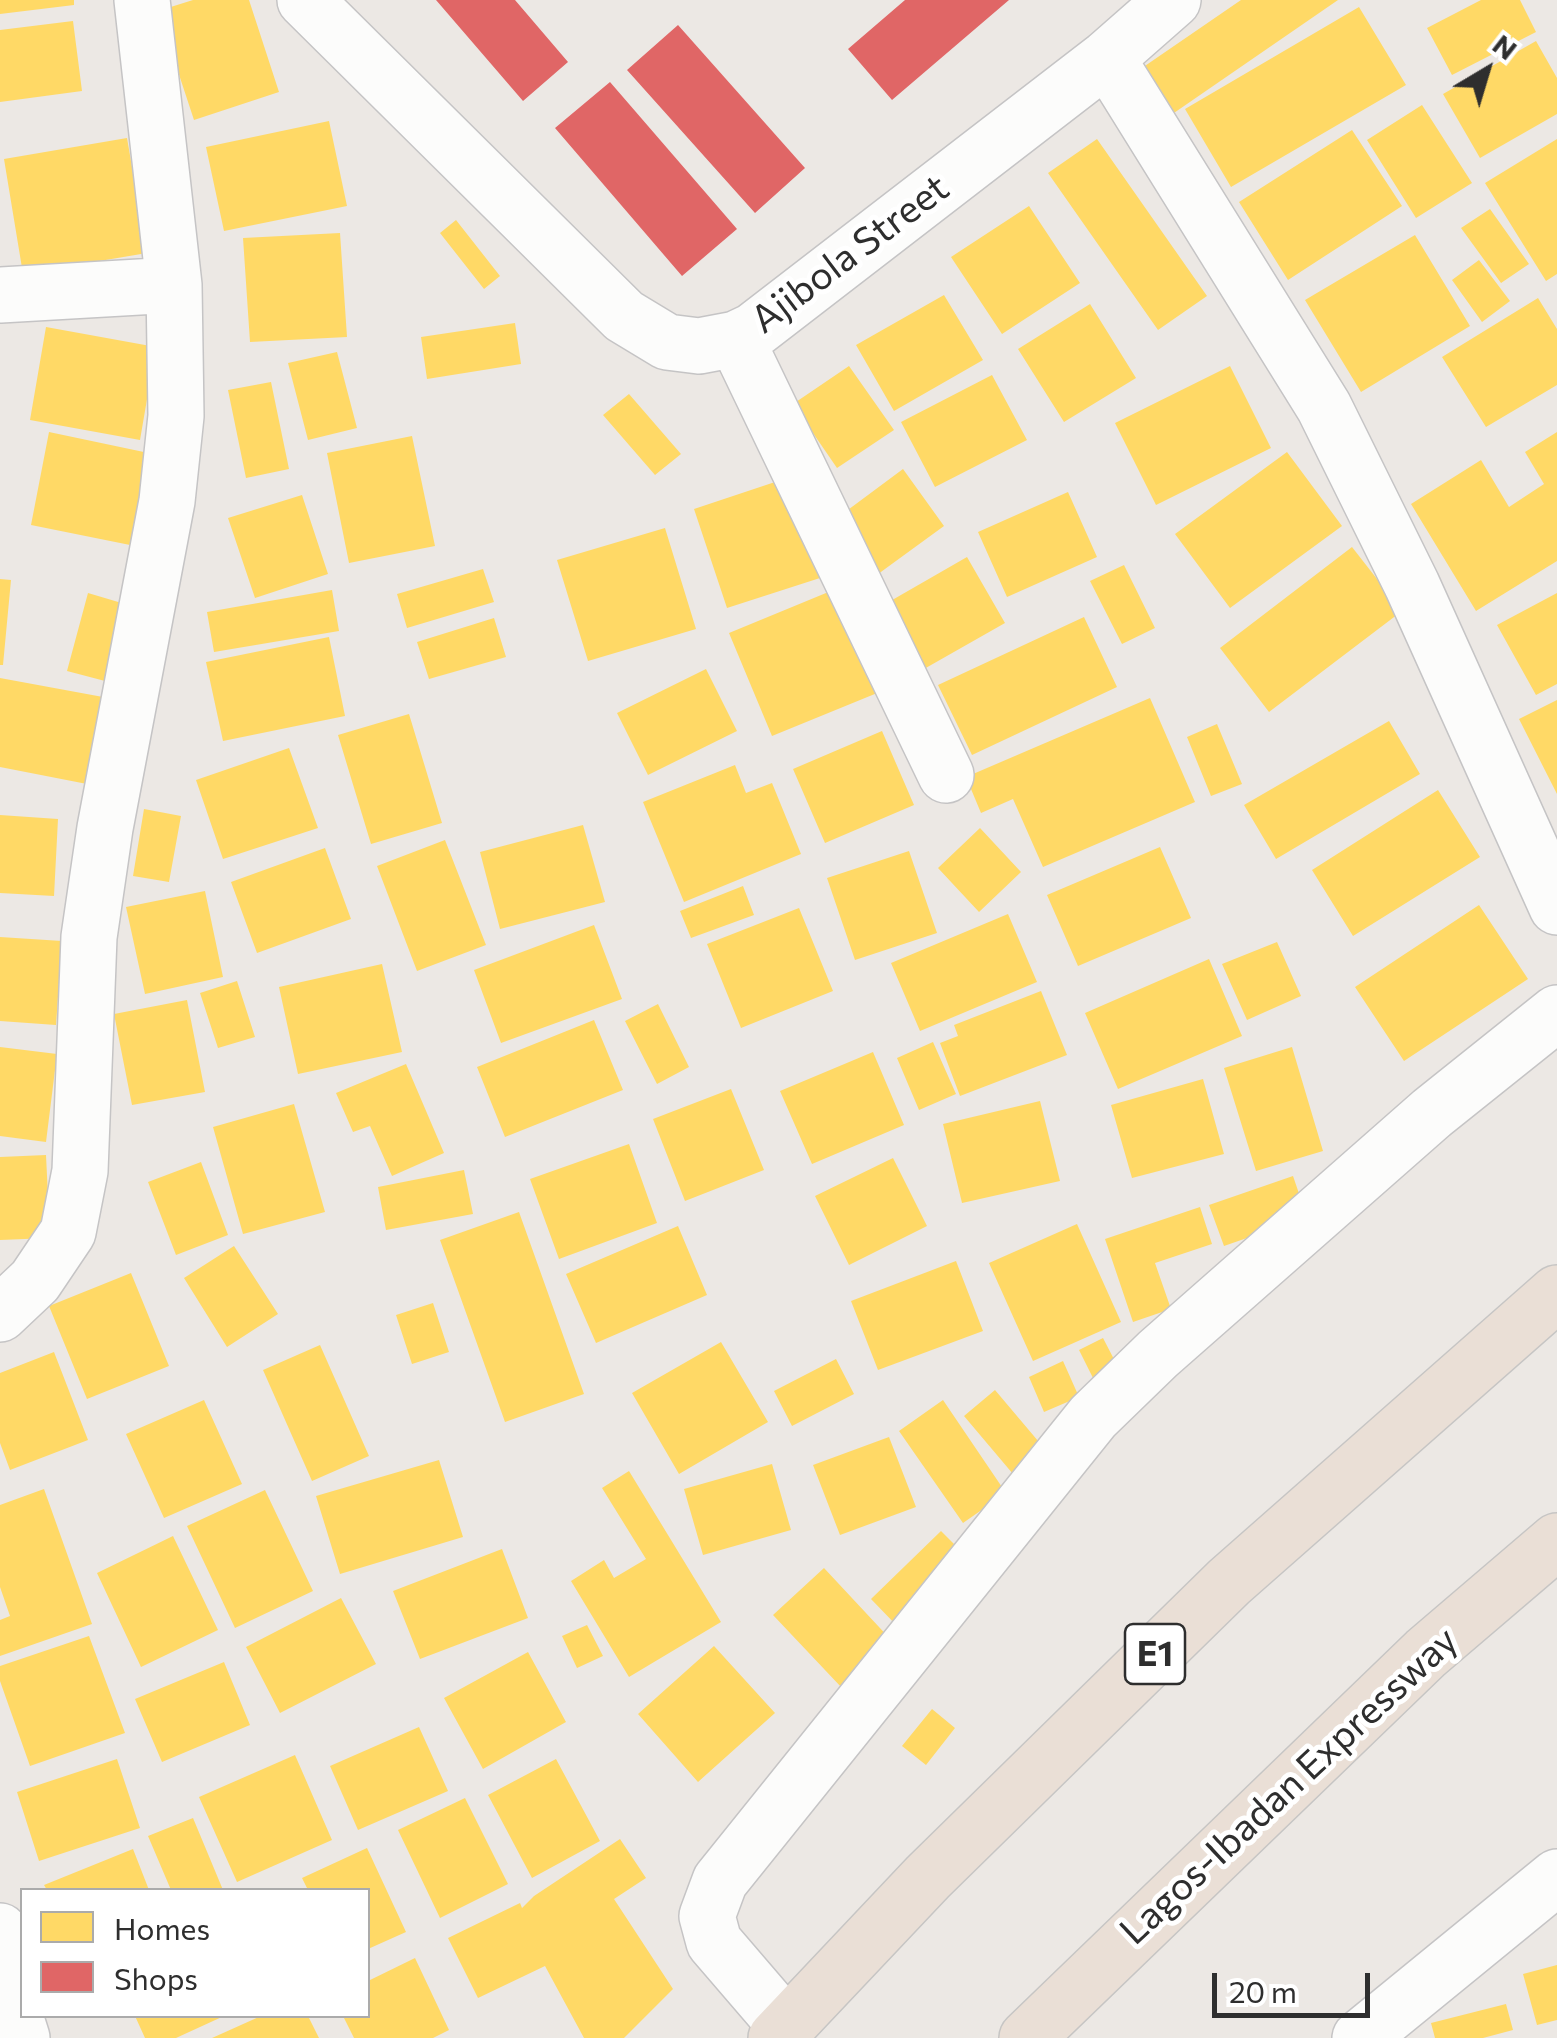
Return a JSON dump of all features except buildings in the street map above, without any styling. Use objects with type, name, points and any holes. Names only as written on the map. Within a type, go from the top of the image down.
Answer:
[{"type":"highway","name":"E1","points":[[781,2032],[928,1876],[1229,1582],[1557,1293]]},
{"type":"highway","name":"Lagos-Ibadan Expressway","points":[[1027,2038],[1426,1653],[1557,1541]]},
{"type":"street","points":[[0,1314],[35,1281],[68,1232],[80,1171],[89,937],[105,828],[166,501],[174,434],[174,285],[142,0]]},
{"type":"street","name":"Ajibola Street","points":[[305,0],[624,316],[667,342],[699,346],[736,339],[753,331],[1108,58],[1174,0]]},
{"type":"street","points":[[1108,58],[1324,407],[1412,585],[1557,907]]},
{"type":"street","points":[[0,295],[174,285]]},
{"type":"street","points":[[736,339],[946,775]]},
{"type":"street","points":[[781,2032],[714,1942],[707,1916],[720,1881],[1094,1417],[1158,1354],[1432,1113],[1557,1012]]},
{"type":"street","points":[[1360,2038],[1557,1877]]},
{"type":"street","points":[[0,1931],[10,2000],[22,2038]]}]
